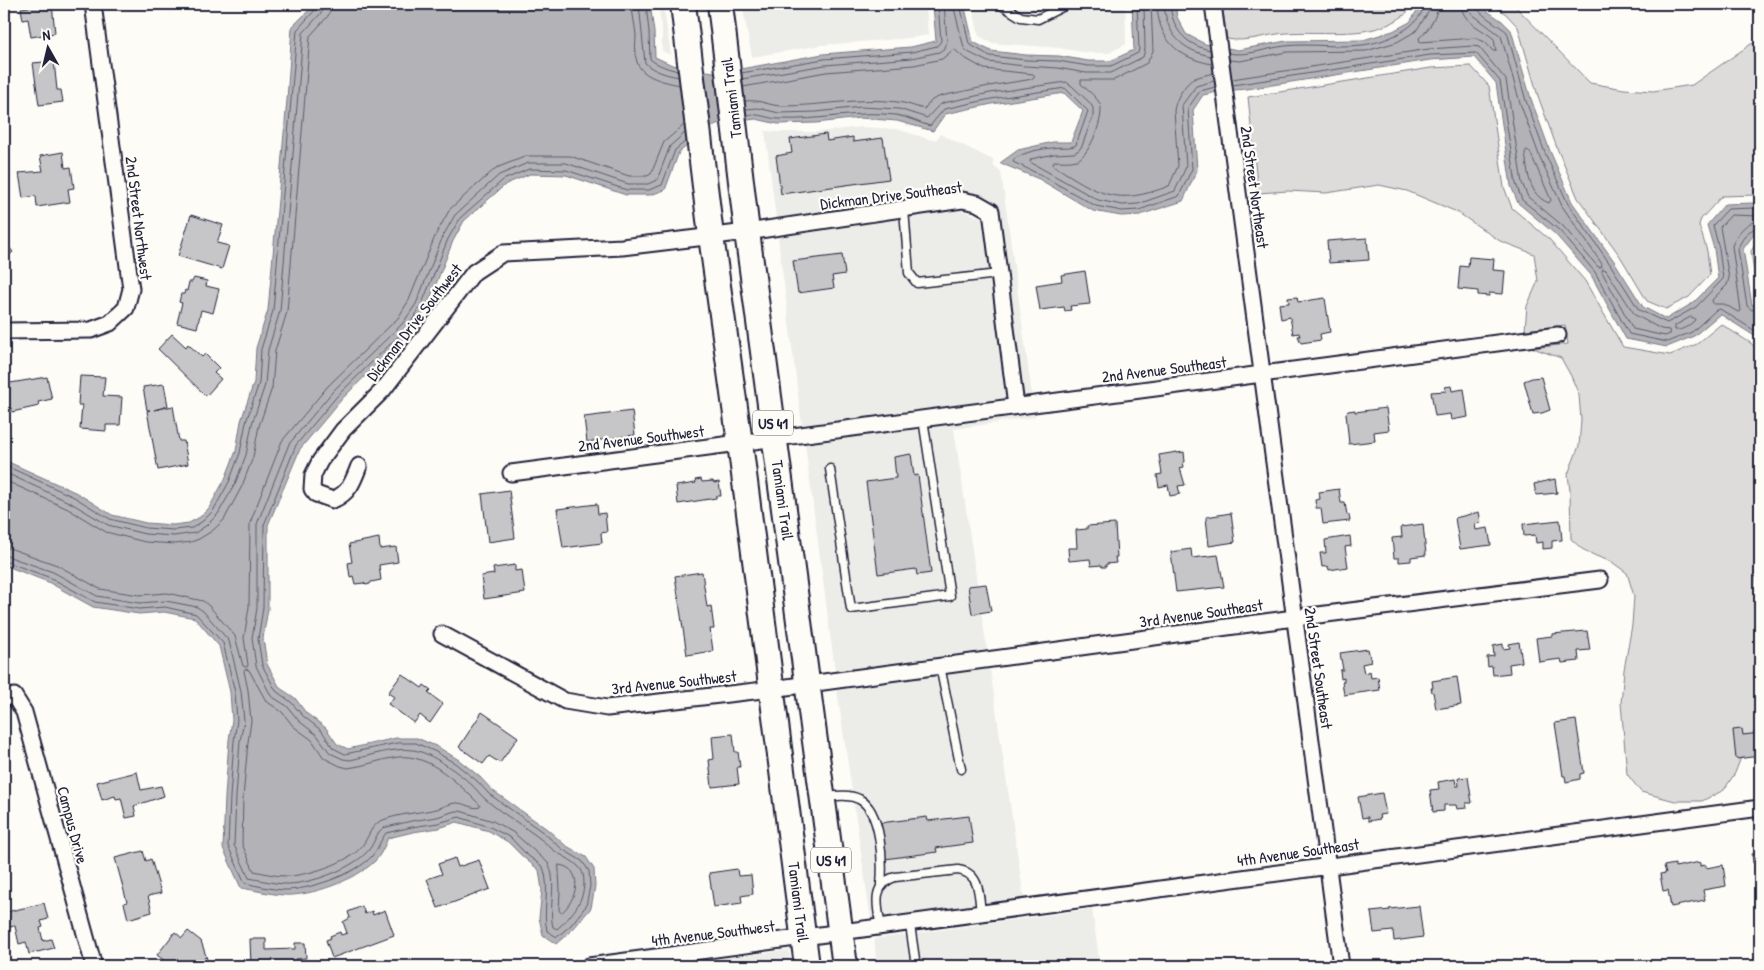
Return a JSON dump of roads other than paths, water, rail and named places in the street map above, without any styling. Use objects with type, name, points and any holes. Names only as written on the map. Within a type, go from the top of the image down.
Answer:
[{"type":"main road","name":"Tamiami Trail","points":[[683,4],[711,236],[808,966]]},
{"type":"main road","name":"Tamiami Trail","points":[[720,4],[747,232],[845,966]]},
{"type":"street","name":"2nd Street Northwest","points":[[4,331],[91,330],[110,323],[126,308],[131,289],[94,4]]},
{"type":"street","name":"2nd Street Northeast","points":[[1213,4],[1262,374]]},
{"type":"street","name":"Dickman Drive Southeast","points":[[747,232],[962,200],[977,203],[991,211],[1016,406]]},
{"type":"street","name":"Dickman Drive Southwest","points":[[360,466],[352,484],[343,496],[332,500],[316,494],[312,488],[313,475],[334,441],[383,390],[474,272],[503,253],[622,247],[747,232]]},
{"type":"street","name":"2nd Avenue Southeast","points":[[775,438],[1558,335]]},
{"type":"street","name":"2nd Street Southeast","points":[[1262,374],[1341,966]]},
{"type":"street","name":"2nd Avenue Southwest","points":[[511,473],[775,438]]},
{"type":"street","name":"3rd Avenue Southeast","points":[[807,684],[1294,618],[1600,580]]},
{"type":"street","name":"3rd Avenue Southwest","points":[[442,634],[565,701],[607,708],[807,684]]},
{"type":"street","name":"Campus Drive","points":[[9,697],[24,712],[94,966]]},
{"type":"street","name":"4th Avenue Southeast","points":[[841,934],[1760,808]]},
{"type":"street","name":"4th Avenue Southwest","points":[[589,966],[841,934]]},
{"type":"lane","points":[[1000,4],[1021,17],[1038,19],[1068,4]]},
{"type":"lane","points":[[904,209],[909,273],[917,283],[999,274]]},
{"type":"lane","points":[[830,469],[850,608],[950,596],[923,418]]},
{"type":"lane","points":[[940,666],[961,769]]},
{"type":"lane","points":[[822,797],[851,796],[860,800],[868,807],[875,820],[882,857],[878,902],[881,928]]},
{"type":"lane","points":[[880,885],[888,879],[895,877],[958,870],[968,871],[974,877],[977,885],[981,915]]},
{"type":"lane","points":[[910,925],[916,966]]},
{"type":"water","points":[[315,4],[650,4],[655,57],[672,65],[719,73],[823,54],[911,47],[936,41],[933,4],[964,4],[973,42],[991,51],[1059,56],[1088,61],[1110,61],[1134,50],[1132,4],[1175,4],[1177,17],[1186,34],[1205,44],[1238,50],[1286,41],[1363,40],[1393,31],[1410,22],[1421,4],[1477,4],[1502,21],[1511,30],[1531,99],[1550,151],[1572,202],[1614,261],[1643,307],[1666,319],[1693,303],[1718,278],[1714,249],[1707,225],[1725,204],[1754,203],[1760,205],[1760,234],[1755,233],[1743,249],[1752,305],[1760,302],[1760,342],[1756,337],[1720,314],[1694,336],[1667,347],[1626,339],[1591,275],[1555,234],[1518,203],[1511,186],[1496,83],[1474,57],[1430,60],[1203,95],[1193,110],[1197,170],[1183,201],[1140,215],[1121,216],[1093,211],[1039,179],[1000,163],[1018,150],[1053,142],[1071,142],[1083,111],[1064,93],[992,104],[945,114],[933,131],[897,121],[860,118],[816,123],[778,124],[756,119],[716,124],[679,152],[665,190],[650,195],[626,195],[566,175],[530,174],[506,184],[464,221],[453,241],[426,309],[412,330],[342,399],[300,449],[268,525],[268,609],[263,638],[267,664],[280,688],[295,698],[306,713],[326,728],[337,744],[348,749],[396,738],[417,738],[438,747],[459,760],[480,777],[492,790],[547,829],[565,845],[586,857],[594,869],[595,886],[591,908],[574,928],[556,944],[543,935],[539,918],[542,890],[539,870],[508,842],[489,831],[457,822],[439,828],[388,838],[379,856],[367,868],[345,881],[319,890],[294,895],[283,895],[241,888],[223,848],[229,740],[232,720],[230,692],[219,646],[195,618],[164,612],[139,614],[93,607],[48,582],[4,565],[4,460],[77,493],[112,515],[146,523],[173,525],[189,523],[200,517],[209,508],[225,479],[236,451],[241,421],[254,382],[256,348],[268,310],[292,27]]}]
